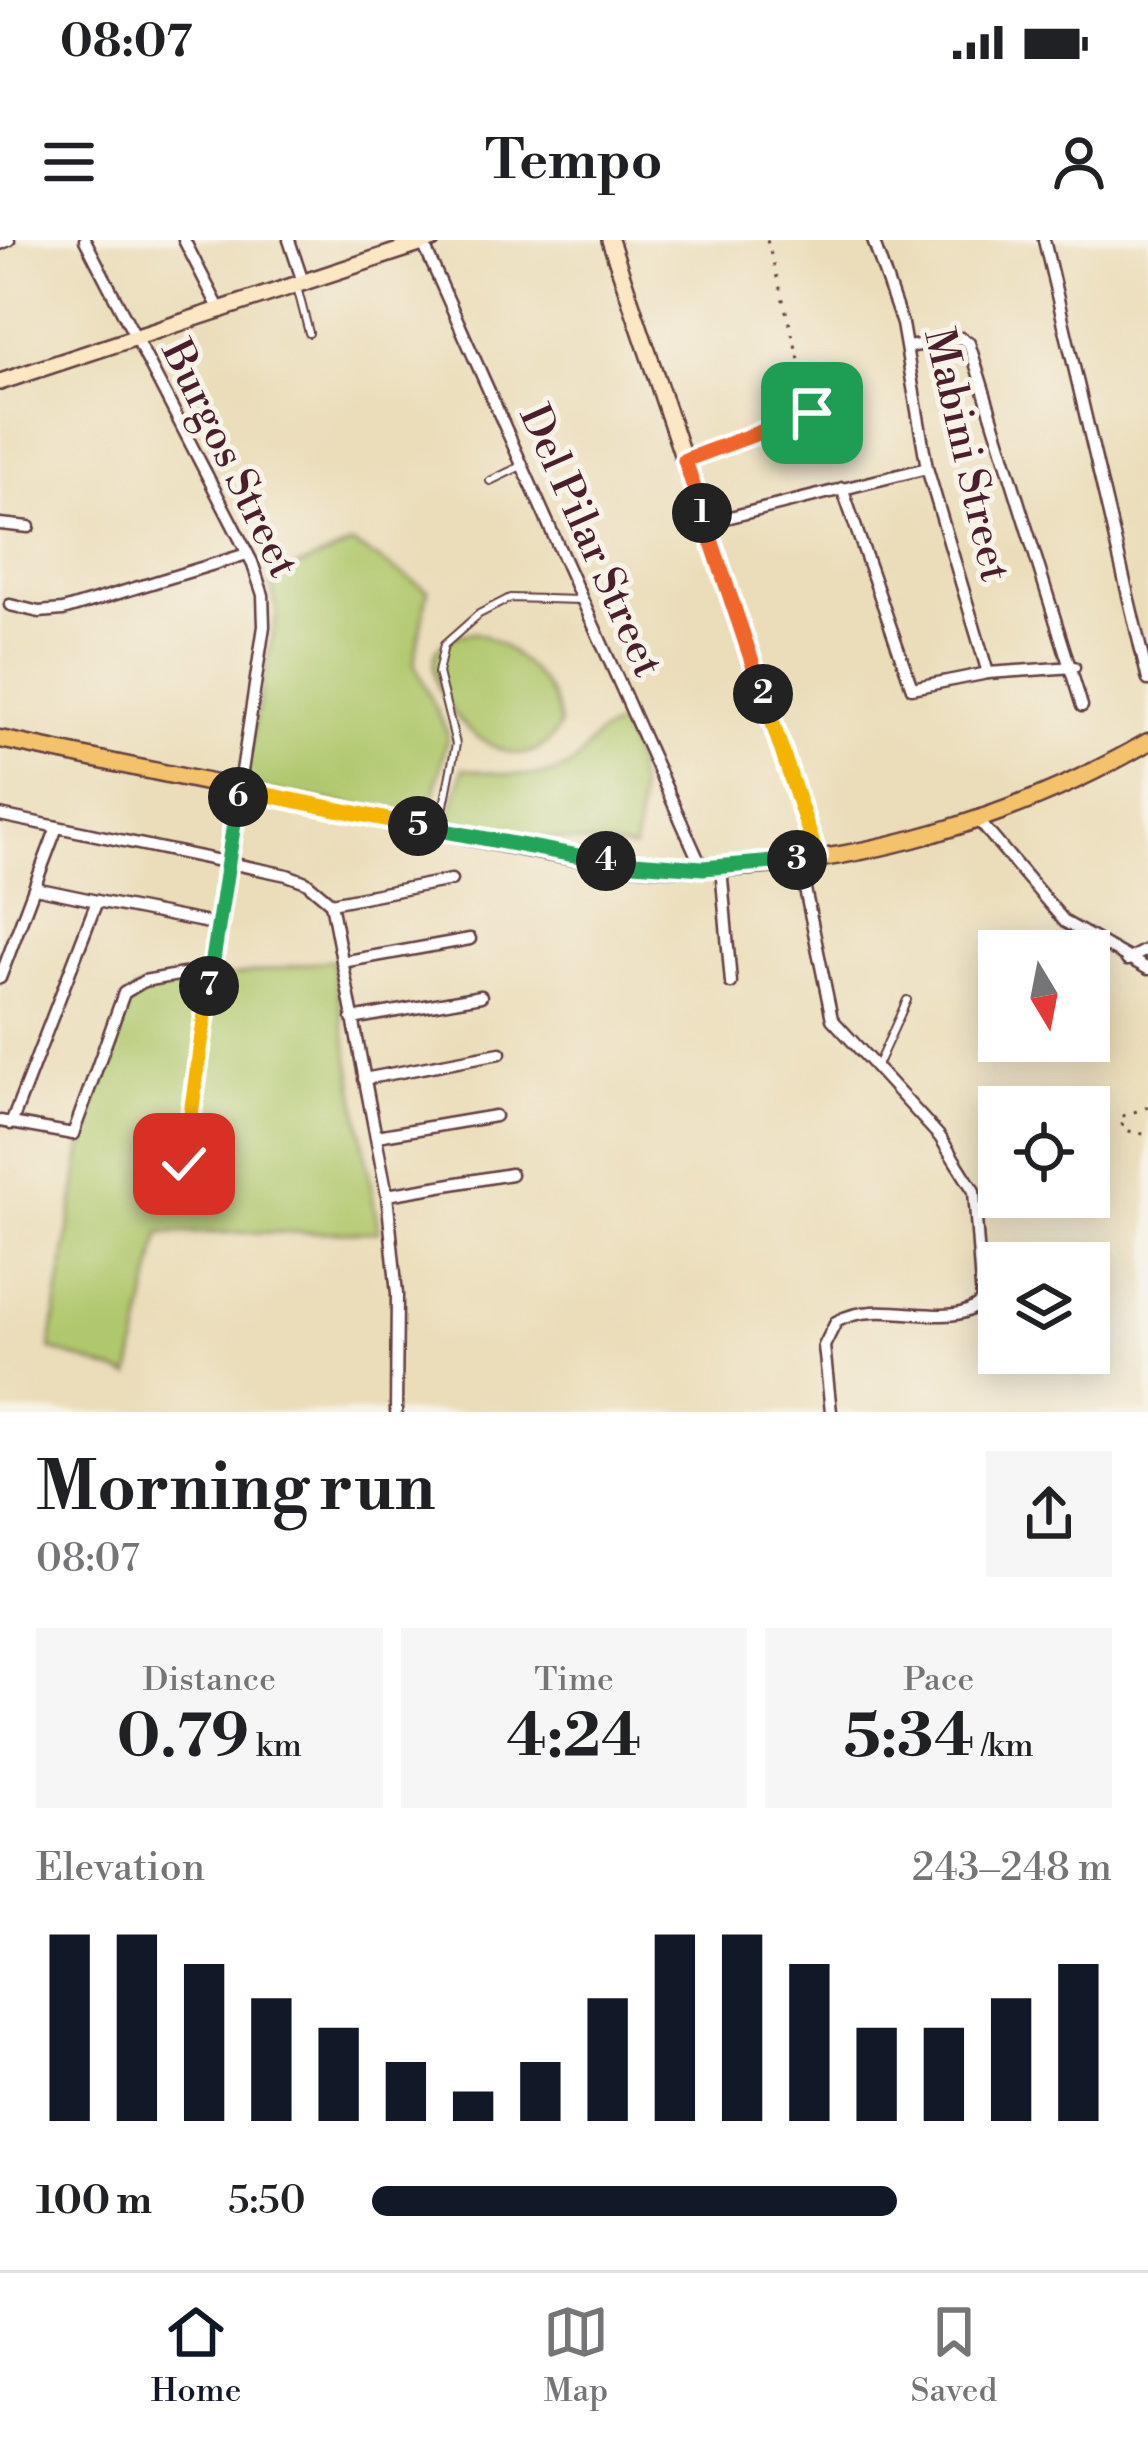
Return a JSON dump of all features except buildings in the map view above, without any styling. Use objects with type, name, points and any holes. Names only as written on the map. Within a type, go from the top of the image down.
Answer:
[{"type":"main road","points":[[0,740],[627,864],[712,867],[808,858],[979,820],[1099,770],[1148,742]]},
{"type":"street","points":[[0,244],[9,240]]},
{"type":"street","name":"Burgos Street","points":[[85,240],[247,554],[265,612],[212,969]]},
{"type":"street","points":[[184,240],[220,312]]},
{"type":"street","points":[[289,240],[300,286]]},
{"type":"street","points":[[610,240],[706,523],[808,858],[832,1018],[965,1171],[979,1216],[984,1294],[972,1311],[952,1316],[896,1309],[836,1322],[824,1346],[831,1412]]},
{"type":"street","name":"Mabini Street","points":[[873,240],[908,347],[927,468],[988,673]]},
{"type":"street","points":[[1044,240],[1148,680]]},
{"type":"street","points":[[0,382],[425,241]]},
{"type":"street","name":"Del Pilar Street","points":[[425,241],[519,467],[712,867],[731,983]]},
{"type":"street","points":[[908,347],[961,338],[969,344],[1074,667],[1082,706]]},
{"type":"street","points":[[706,523],[927,468]]},
{"type":"street","points":[[842,488],[912,688],[988,673],[1074,667]]},
{"type":"street","points":[[0,524],[29,527]]},
{"type":"street","points":[[10,605],[39,612],[63,610],[247,554]]},
{"type":"street","points":[[0,815],[287,875],[306,882],[331,903],[387,1195],[397,1294],[396,1412]]},
{"type":"street","points":[[979,820],[1065,922],[1148,969]]},
{"type":"street","points":[[0,978],[57,827]]},
{"type":"street","points":[[331,903],[451,880]]},
{"type":"street","points":[[35,888],[219,925]]},
{"type":"street","points":[[97,901],[6,1123],[73,1134],[124,993],[144,981],[212,969]]},
{"type":"street","points":[[341,962],[470,939]]},
{"type":"street","points":[[1127,960],[1148,949]]},
{"type":"street","points":[[352,1019],[481,996]]},
{"type":"street","points":[[364,1079],[500,1053]]},
{"type":"street","points":[[376,1136],[496,1116]]},
{"type":"street","points":[[387,1195],[511,1174]]},
{"type":"lane","points":[[300,286],[309,333]]},
{"type":"lane","points":[[490,481],[519,467]]},
{"type":"lane","points":[[439,830],[456,744],[438,673],[444,645],[478,614],[510,598],[580,600]]},
{"type":"lane","points":[[191,1135],[208,1145],[212,1159],[205,1172],[184,1162],[212,969]]},
{"type":"lane","points":[[874,1071],[907,1000]]},
{"type":"path","points":[[685,460],[812,413],[767,240]]},
{"type":"path","points":[[1148,1108],[1120,1117],[1124,1130],[1148,1136]]},
{"type":"green space","points":[[353,544],[428,590],[414,663],[448,734],[429,819],[242,786],[277,613],[270,578]]},
{"type":"green space","points":[[476,633],[518,658],[552,699],[559,727],[536,750],[509,752],[481,739],[456,716],[439,688],[434,662],[445,641]]},
{"type":"green space","points":[[620,725],[639,786],[634,849],[448,825],[463,769],[532,775],[558,771],[577,760],[598,735]]},
{"type":"green space","points":[[332,960],[379,1232],[160,1233],[130,1376],[50,1349],[84,1135],[134,991]]},
{"type":"route","points":[[184,1164],[239,789],[627,864],[703,868],[817,856],[685,460],[812,413]]}]
